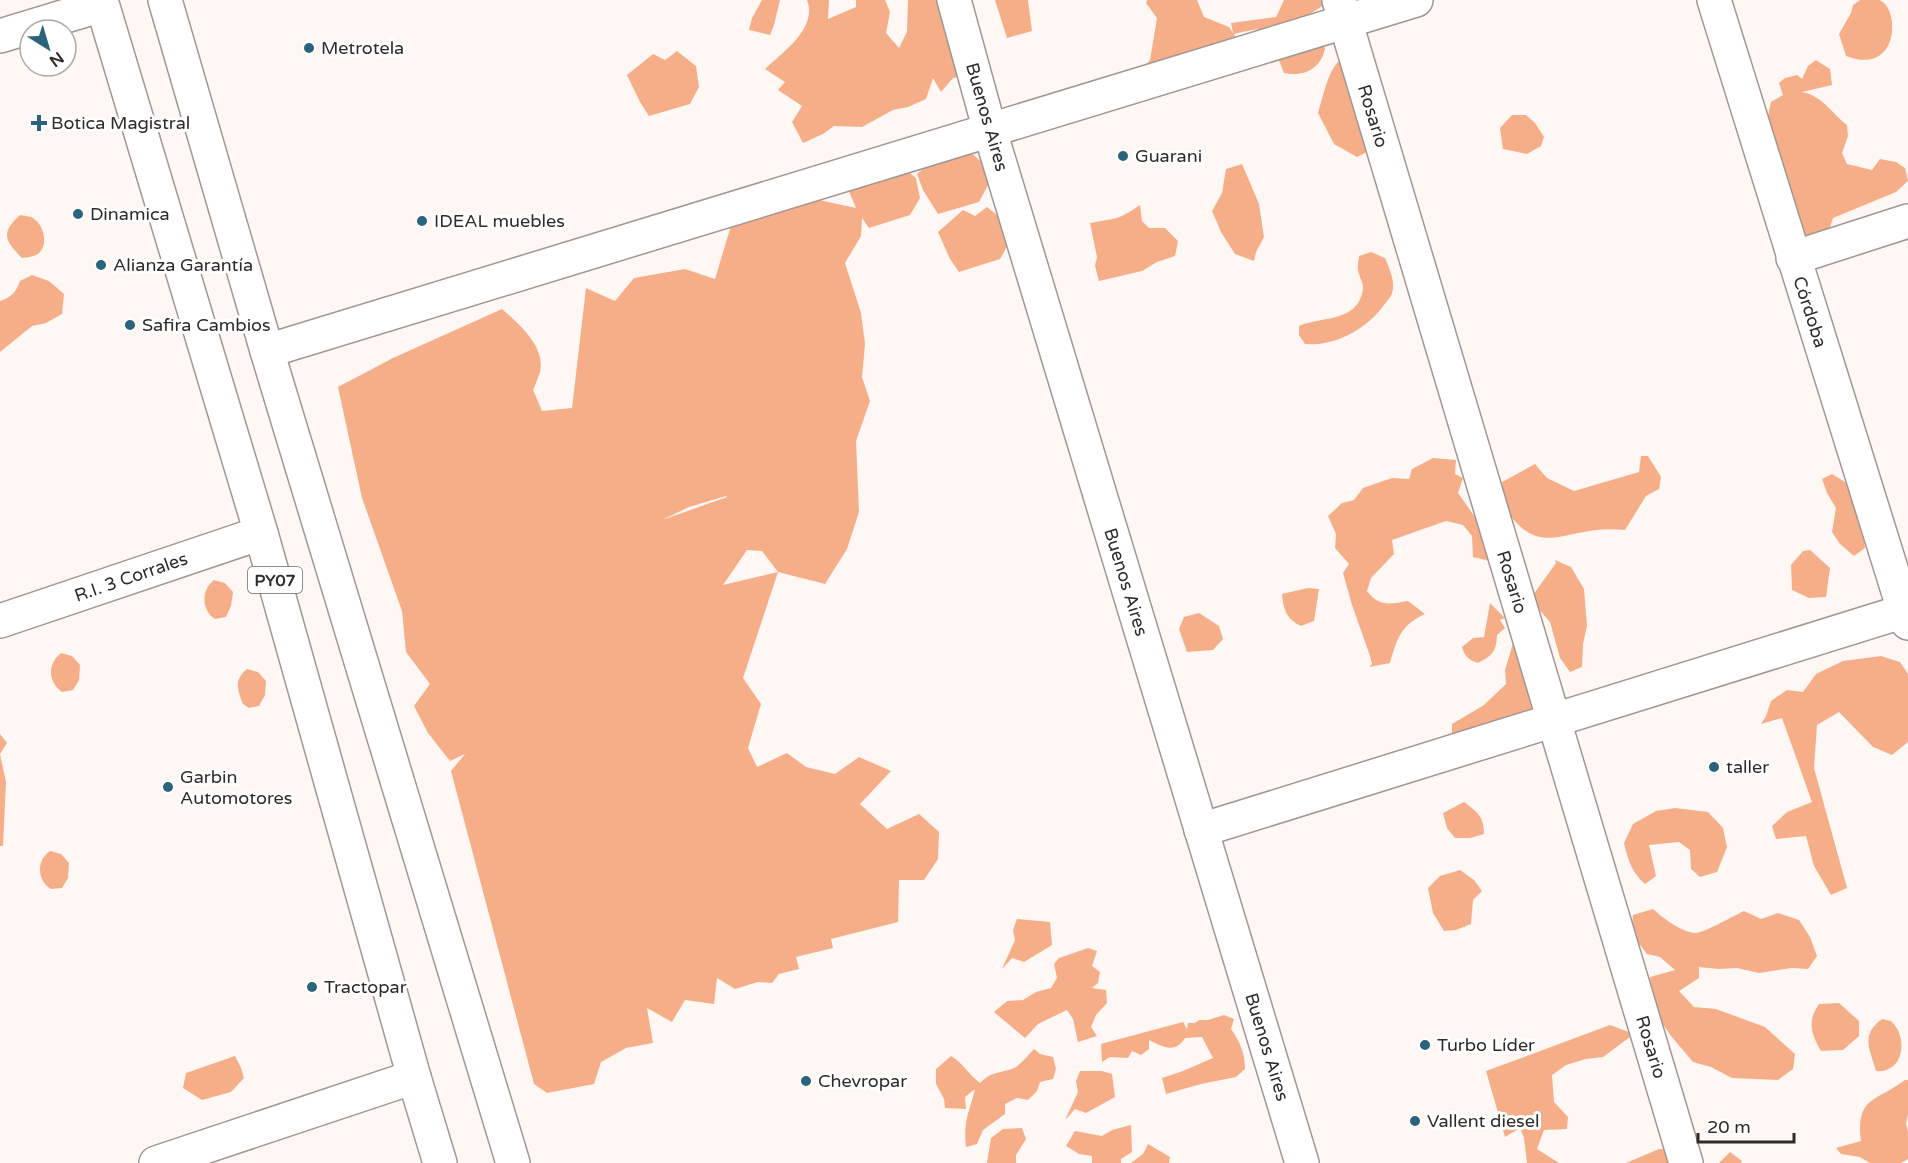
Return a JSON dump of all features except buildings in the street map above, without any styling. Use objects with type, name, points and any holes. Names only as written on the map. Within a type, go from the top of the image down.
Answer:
[{"type":"main road","points":[[165,0],[267,351],[513,1163]]},
{"type":"main road","name":"Buenos Aires","points":[[954,0],[990,131],[1302,1163]]},
{"type":"main road","points":[[267,351],[990,131],[1342,10],[1416,0]]},
{"type":"main road","name":"Córdoba","points":[[1714,0],[1793,258],[1907,615]]},
{"type":"main road","points":[[0,36],[102,2]]},
{"type":"main road","name":"PY07","points":[[102,2],[261,533],[440,1163]]},
{"type":"main road","name":"Rosario","points":[[1342,10],[1686,1163]]},
{"type":"main road","points":[[1793,258],[1908,221]]},
{"type":"main road","name":"R.I. 3 Corrales","points":[[0,621],[261,533]]},
{"type":"main road","points":[[1201,830],[1907,615]]},
{"type":"main road","points":[[156,1163],[414,1077]]},
{"type":"shaded area","points":[[762,0],[780,0],[770,35],[749,30],[752,18]]},
{"type":"shaded area","points":[[807,0],[829,0],[828,19],[856,7],[856,0],[885,0],[890,12],[886,33],[899,48],[907,32],[908,0],[946,0],[974,74],[953,78],[941,92],[933,78],[926,99],[908,107],[893,110],[862,127],[834,126],[803,143],[792,122],[802,106],[778,90],[785,82],[765,69],[797,39],[803,30],[808,20]]},
{"type":"shaded area","points":[[995,0],[1028,0],[1032,31],[1007,38]]},
{"type":"shaded area","points":[[1147,0],[1197,0],[1204,17],[1229,27],[1233,33],[1231,23],[1276,17],[1284,0],[1326,0],[1327,3],[1290,23],[1234,34],[1236,38],[1145,66],[1150,60],[1157,18],[1146,3]]},
{"type":"shaded area","points":[[1860,0],[1879,0],[1886,5],[1892,26],[1891,38],[1886,49],[1877,57],[1864,60],[1846,56],[1839,34],[1853,5]]},
{"type":"shaded area","points":[[1322,45],[1325,48],[1323,55],[1316,66],[1298,74],[1284,73],[1276,53]]},
{"type":"shaded area","points":[[677,51],[696,66],[699,87],[690,104],[649,116],[627,75],[653,54],[665,60]]},
{"type":"shaded area","points":[[1340,60],[1369,151],[1357,157],[1334,144],[1318,113],[1329,77]]},
{"type":"shaded area","points":[[1816,60],[1830,69],[1832,85],[1802,92],[1816,97],[1847,125],[1848,136],[1842,153],[1847,164],[1872,170],[1880,159],[1896,162],[1905,168],[1908,181],[1896,192],[1833,218],[1826,240],[1809,256],[1767,120],[1771,102],[1783,95],[1779,83],[1785,78],[1797,75],[1802,79],[1808,66]]},
{"type":"shaded area","points":[[1512,115],[1526,115],[1535,123],[1544,137],[1541,146],[1527,154],[1503,149],[1500,128]]},
{"type":"shaded area","points":[[967,149],[985,165],[988,185],[979,202],[938,214],[923,190],[917,174],[942,152],[954,159]]},
{"type":"shaded area","points":[[897,163],[916,178],[920,198],[910,215],[869,228],[862,218],[861,236],[845,263],[861,313],[865,344],[862,377],[870,401],[856,441],[859,512],[847,549],[825,584],[778,572],[743,678],[761,704],[748,748],[757,767],[787,753],[806,767],[835,774],[859,757],[891,771],[860,804],[887,829],[919,814],[939,832],[938,859],[924,880],[899,880],[898,922],[831,939],[833,948],[796,957],[799,969],[779,974],[772,983],[758,982],[735,989],[717,978],[714,1004],[685,1000],[672,1022],[647,1008],[653,1043],[626,1048],[601,1062],[594,1084],[547,1093],[534,1084],[451,771],[465,754],[450,761],[428,733],[414,706],[430,684],[406,652],[402,611],[362,498],[338,387],[393,358],[502,309],[530,337],[539,354],[540,372],[533,390],[542,411],[572,408],[586,288],[615,301],[634,278],[685,269],[715,279],[736,209],[805,197],[856,208],[847,187]],"holes":[[[727,497],[662,520],[689,507]],[[747,550],[762,551],[778,572],[723,585]]]},
{"type":"shaded area","points":[[1242,164],[1259,204],[1264,237],[1254,261],[1235,254],[1221,232],[1212,211],[1222,193],[1226,169]]},
{"type":"shaded area","points":[[1140,205],[1142,221],[1149,228],[1165,228],[1178,241],[1175,256],[1157,262],[1142,271],[1099,281],[1090,223],[1121,216]]},
{"type":"shaded area","points":[[987,207],[1007,223],[1009,243],[1000,259],[959,272],[950,259],[938,232],[963,210],[975,216]]},
{"type":"shaded area","points":[[20,215],[33,218],[42,229],[44,244],[40,252],[34,256],[22,258],[7,237],[9,227]]},
{"type":"shaded area","points":[[1371,252],[1385,258],[1392,275],[1390,298],[1369,322],[1349,335],[1327,343],[1305,344],[1299,335],[1299,326],[1347,313],[1355,307],[1363,288],[1358,268],[1359,256]]},
{"type":"shaded area","points":[[32,275],[49,281],[64,294],[62,314],[46,323],[32,326],[0,352],[0,301],[13,294],[20,281]]},
{"type":"shaded area","points":[[1641,456],[1648,456],[1661,477],[1659,489],[1646,496],[1625,530],[1602,530],[1550,538],[1536,536],[1523,529],[1509,513],[1493,487],[1535,464],[1547,478],[1574,491],[1639,472]]},
{"type":"shaded area","points":[[1433,458],[1456,460],[1455,474],[1463,478],[1458,493],[1477,520],[1488,522],[1494,562],[1473,557],[1472,536],[1463,525],[1446,521],[1392,540],[1394,554],[1371,578],[1367,591],[1380,602],[1408,601],[1425,614],[1410,623],[1401,633],[1390,663],[1369,667],[1372,664],[1370,656],[1343,573],[1349,564],[1335,548],[1336,534],[1328,516],[1342,503],[1354,500],[1363,488],[1392,478],[1409,479],[1412,469]]},
{"type":"shaded area","points":[[1832,474],[1845,482],[1860,517],[1865,548],[1854,556],[1840,544],[1832,532],[1836,508],[1822,479]]},
{"type":"shaded area","points":[[1810,550],[1830,568],[1826,597],[1809,598],[1792,590],[1791,565],[1803,551]]},
{"type":"shaded area","points":[[1555,560],[1571,567],[1584,589],[1587,626],[1582,667],[1570,672],[1560,658],[1550,622],[1536,606],[1533,595],[1556,563]]},
{"type":"shaded area","points":[[214,580],[225,583],[233,592],[231,606],[226,617],[215,619],[207,611],[204,600],[207,589]]},
{"type":"shaded area","points":[[1308,588],[1319,589],[1314,621],[1301,626],[1292,621],[1287,613],[1282,594]]},
{"type":"shaded area","points":[[1490,603],[1505,618],[1500,620],[1505,628],[1497,635],[1493,652],[1478,663],[1468,658],[1462,647],[1473,638],[1484,637]]},
{"type":"shaded area","points":[[1199,613],[1219,626],[1223,639],[1213,650],[1187,652],[1179,629],[1184,617]]},
{"type":"shaded area","points":[[1517,630],[1534,711],[1452,740],[1452,724],[1484,705],[1506,684],[1505,670]]},
{"type":"shaded area","points":[[61,653],[72,656],[80,665],[79,680],[73,690],[62,692],[54,683],[51,673],[53,662]]},
{"type":"shaded area","points":[[1881,656],[1900,662],[1908,674],[1908,742],[1892,755],[1873,747],[1839,712],[1817,725],[1814,768],[1847,888],[1831,895],[1814,866],[1806,836],[1776,839],[1772,826],[1787,812],[1812,802],[1782,718],[1761,724],[1771,701],[1787,690],[1803,692],[1816,674],[1843,661]]},
{"type":"shaded area","points":[[247,669],[258,672],[266,681],[265,695],[259,706],[249,708],[243,704],[238,685],[240,677]]},
{"type":"shaded area","points":[[0,734],[7,743],[0,754]]},
{"type":"shaded area","points":[[0,754],[6,782],[3,846],[0,846]]},
{"type":"shaded area","points":[[1464,802],[1479,815],[1483,823],[1484,834],[1470,838],[1455,838],[1447,828],[1443,813]]},
{"type":"shaded area","points":[[1675,808],[1708,812],[1723,828],[1727,847],[1717,872],[1700,877],[1691,869],[1690,850],[1679,842],[1649,845],[1656,876],[1645,884],[1631,866],[1624,843],[1633,824],[1656,811]]},
{"type":"shaded area","points":[[50,851],[61,854],[69,863],[68,878],[62,888],[51,889],[41,876],[40,865]]},
{"type":"shaded area","points":[[1460,870],[1474,880],[1482,891],[1473,900],[1471,924],[1456,930],[1444,931],[1433,913],[1428,888],[1440,876]]},
{"type":"shaded area","points":[[1653,909],[1678,927],[1695,933],[1744,911],[1761,919],[1778,913],[1799,920],[1810,937],[1817,956],[1808,969],[1792,968],[1759,973],[1737,968],[1699,967],[1699,978],[1679,991],[1694,1007],[1716,1009],[1765,1027],[1795,1054],[1793,1069],[1778,1080],[1732,1078],[1711,1067],[1693,1062],[1653,1010],[1650,977],[1675,970],[1660,957],[1647,954],[1631,933],[1633,915]]},
{"type":"shaded area","points":[[1017,919],[1050,922],[1052,945],[1024,962],[1012,958],[1002,969],[1015,940],[1013,930]]},
{"type":"shaded area","points":[[1088,948],[1097,951],[1092,966],[1100,972],[1098,983],[1092,988],[1106,990],[1107,1003],[1096,1015],[1091,1027],[1097,1036],[1078,1042],[1073,1019],[1067,1010],[1038,1024],[1025,1038],[994,1012],[1007,1001],[1023,1000],[1036,992],[1051,988],[1057,978],[1054,964],[1059,958]]},
{"type":"shaded area","points":[[1839,1003],[1859,1021],[1859,1036],[1843,1050],[1821,1051],[1812,1027],[1815,1010],[1819,1004]]},
{"type":"shaded area","points":[[1224,1015],[1234,1019],[1231,1029],[1244,1058],[1245,1069],[1236,1077],[1166,1094],[1162,1078],[1213,1058],[1202,1037],[1185,1038],[1173,1048],[1164,1047],[1149,1040],[1149,1049],[1141,1055],[1132,1051],[1128,1058],[1110,1057],[1102,1062],[1101,1044],[1183,1022],[1187,1029],[1188,1023]]},
{"type":"shaded area","points":[[1882,1019],[1891,1021],[1896,1027],[1901,1040],[1901,1053],[1895,1065],[1884,1071],[1876,1071],[1868,1043],[1871,1031]]},
{"type":"shaded area","points":[[1610,1025],[1634,1034],[1603,1057],[1566,1065],[1552,1075],[1554,1102],[1568,1117],[1567,1129],[1544,1130],[1537,1149],[1559,1163],[1527,1163],[1524,1138],[1520,1128],[1505,1137],[1486,1071]]},
{"type":"shaded area","points":[[1034,1049],[1040,1054],[1053,1057],[1056,1069],[1053,1079],[1040,1082],[1037,1091],[1028,1100],[1017,1098],[1005,1104],[1005,1114],[983,1130],[977,1144],[966,1147],[966,1124],[975,1089],[965,1097],[966,1109],[945,1108],[944,1099],[936,1084],[936,1069],[951,1056],[980,1083],[991,1075],[1015,1068]]},
{"type":"shaded area","points":[[235,1056],[244,1078],[231,1092],[202,1100],[183,1088],[186,1073]]},
{"type":"shaded area","points":[[1080,1071],[1102,1071],[1112,1074],[1115,1097],[1086,1113],[1075,1109],[1065,1120],[1078,1092],[1076,1081]]},
{"type":"shaded area","points":[[1908,1080],[1906,1123],[1908,1159],[1901,1163],[1870,1163],[1860,1157],[1841,1154],[1836,1148],[1861,1141],[1862,1116],[1870,1102]]},
{"type":"shaded area","points":[[1131,1125],[1132,1152],[1121,1159],[1121,1163],[1092,1163],[1092,1156],[1079,1154],[1066,1146],[1075,1131],[1102,1136],[1112,1130]]},
{"type":"shaded area","points":[[1022,1128],[1026,1139],[1016,1155],[1016,1163],[987,1163],[991,1138],[1003,1129]]},
{"type":"shaded area","points":[[1148,1144],[1170,1157],[1169,1163],[1131,1163],[1143,1154]]},
{"type":"shaded area","points":[[1659,1149],[1671,1149],[1678,1163],[1626,1163]]},
{"type":"shaded area","points":[[1730,1152],[1742,1161],[1741,1163],[1719,1163]]},
{"type":"place","name":"Metrotela","points":[[309,48]]},
{"type":"place","name":"Botica Magistral","points":[[39,123]]},
{"type":"place","name":"Guarani","points":[[1123,156]]},
{"type":"place","name":"Dinamica","points":[[78,214]]},
{"type":"place","name":"IDEAL muebles","points":[[422,221]]},
{"type":"place","name":"Alianza Garantía","points":[[101,265]]},
{"type":"place","name":"Safira Cambios","points":[[130,325]]},
{"type":"place","name":"taller","points":[[1714,767]]},
{"type":"place","name":"Garbin Automotores","points":[[168,787]]},
{"type":"place","name":"Tractopar","points":[[312,987]]},
{"type":"place","name":"Turbo Líder","points":[[1425,1045]]},
{"type":"place","name":"Chevropar","points":[[806,1081]]},
{"type":"place","name":"Vallent diesel","points":[[1415,1121]]}]
